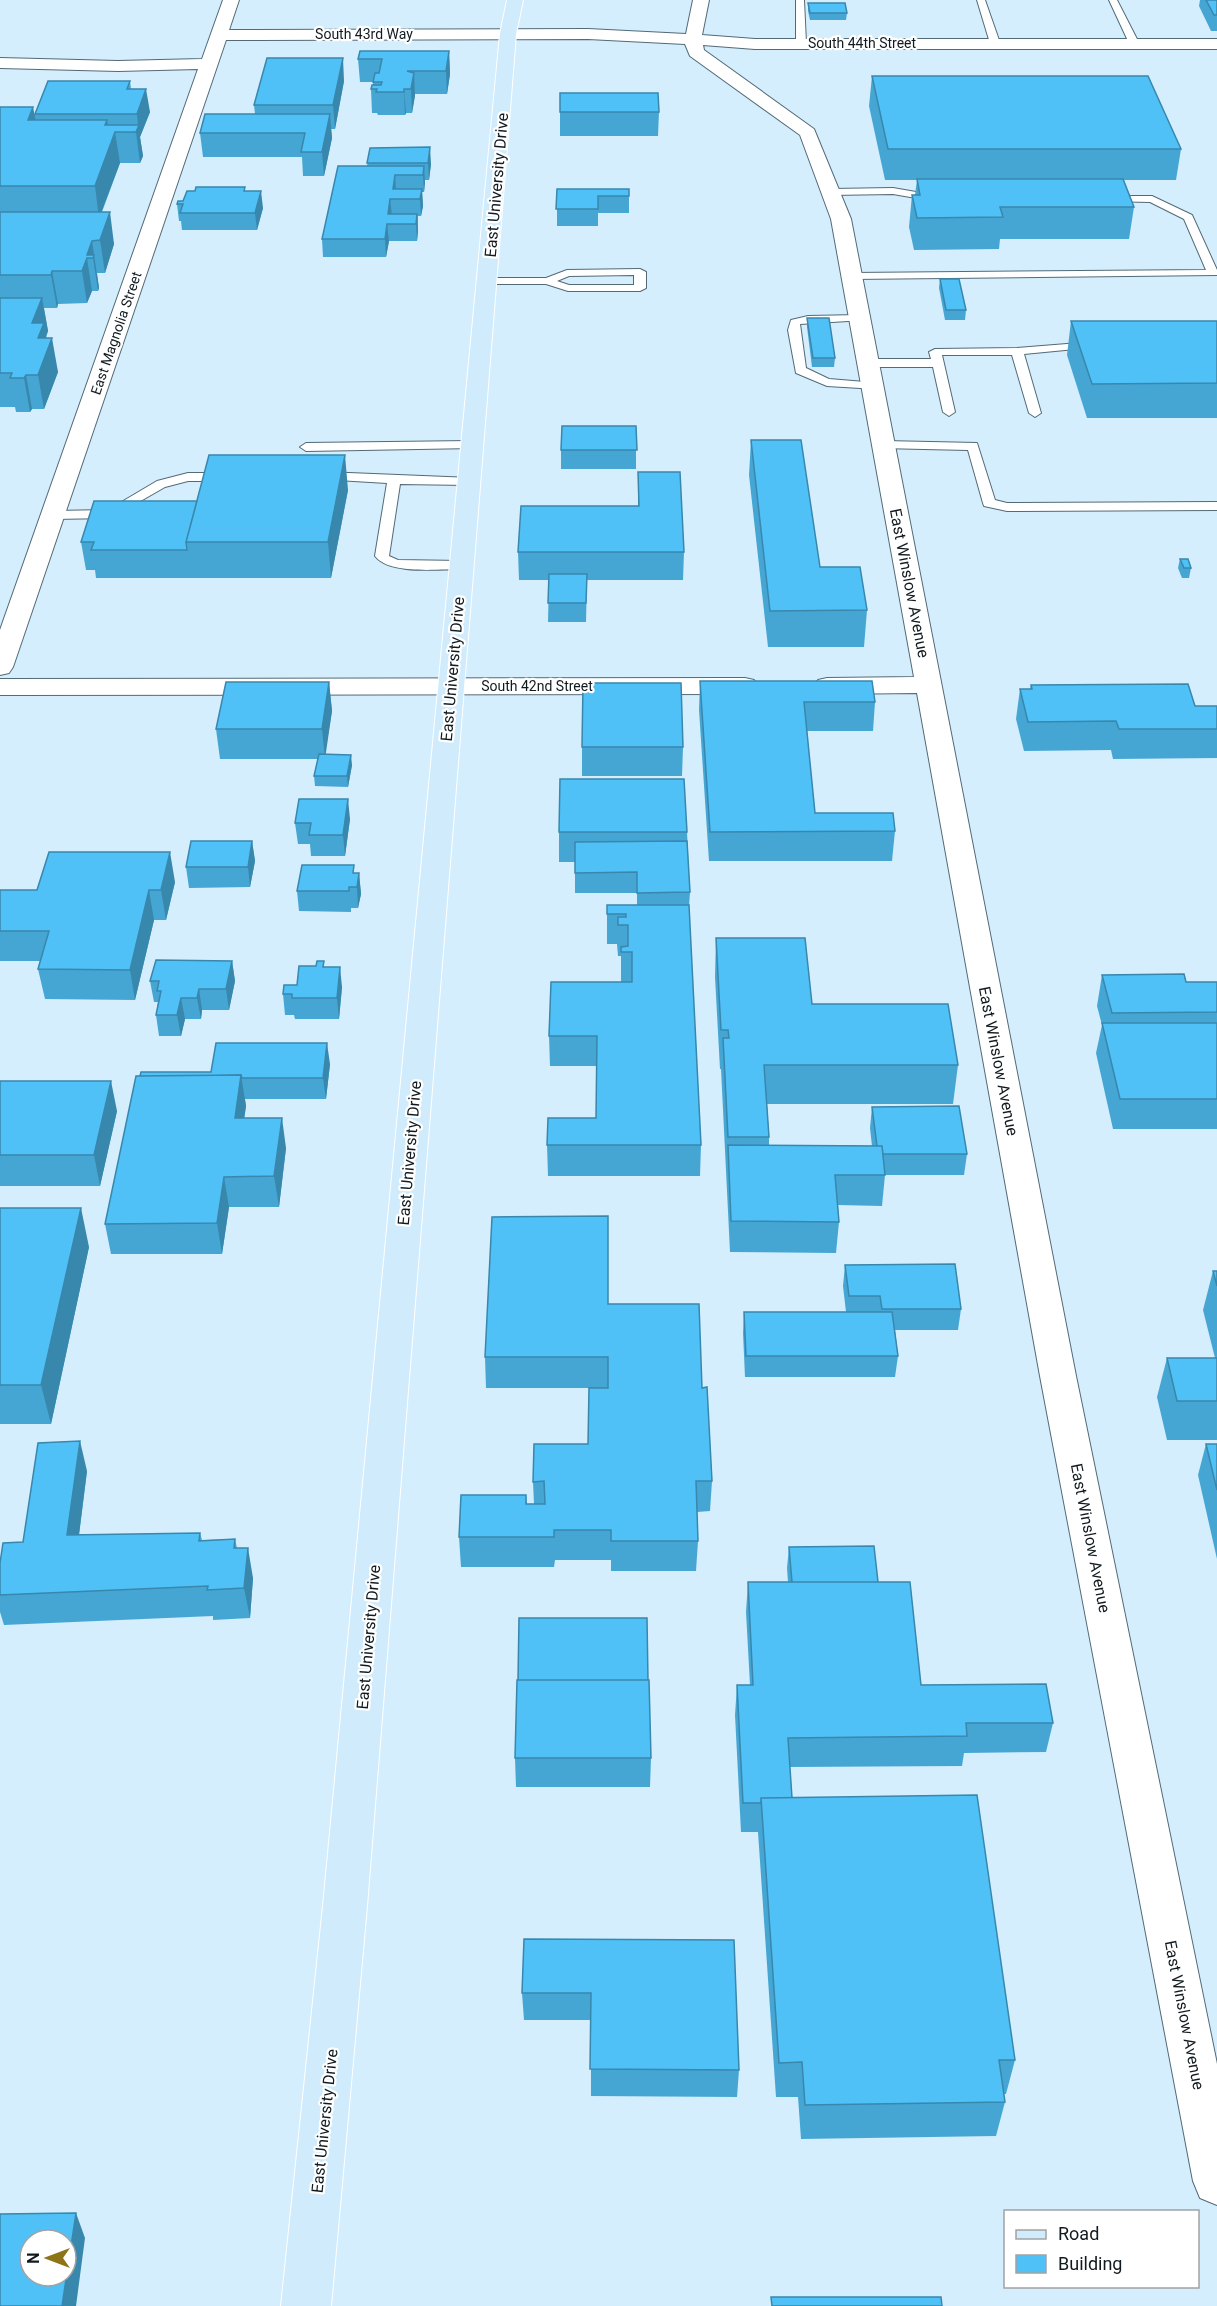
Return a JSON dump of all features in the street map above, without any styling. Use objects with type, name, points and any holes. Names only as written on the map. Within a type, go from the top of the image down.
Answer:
[{"type":"main road","name":"East University Drive","points":[[306,2306],[343,1929],[508,34],[516,0]]},
{"type":"street","name":"East Magnolia Street","points":[[0,667],[231,0]]},
{"type":"street","points":[[693,40],[702,0]]},
{"type":"street","name":"South 43rd Way","points":[[220,34],[508,34]]},
{"type":"street","name":"South 44th Street","points":[[508,34],[653,36],[693,40],[801,44],[1217,44]]},
{"type":"street","name":"East Winslow Avenue","points":[[693,40],[696,52],[702,58],[771,104],[808,133],[841,219],[1058,1376],[1217,2181]]},
{"type":"street","points":[[0,63],[118,66],[208,64]]},
{"type":"street","points":[[799,686],[929,685]]},
{"type":"street","name":"South 42nd Street","points":[[0,687],[764,686]]},
{"type":"lane","points":[[800,0],[801,44]]},
{"type":"lane","points":[[981,0],[994,44]]},
{"type":"lane","points":[[1113,0],[1134,44]]},
{"type":"lane","points":[[831,192],[893,191],[947,200]]},
{"type":"lane","points":[[852,276],[1213,273],[1188,217],[1152,199],[1095,200]]},
{"type":"lane","points":[[487,281],[548,281],[568,288],[640,288],[640,272],[567,273],[548,281]]},
{"type":"lane","points":[[860,318],[808,319],[795,322],[794,330],[800,370],[827,382],[938,363]]},
{"type":"lane","points":[[949,412],[935,352],[1017,351],[1105,344]]},
{"type":"lane","points":[[1017,351],[1035,413]]},
{"type":"lane","points":[[306,447],[471,445]]},
{"type":"lane","points":[[884,445],[973,446],[989,503],[1007,507],[1217,506]]},
{"type":"lane","points":[[307,476],[468,481]]},
{"type":"lane","points":[[53,515],[111,514],[161,484],[188,477],[236,477]]},
{"type":"lane","points":[[394,480],[382,556],[385,560],[397,564],[461,565]]},
{"type":"building","points":[[1206,0],[1217,0],[1217,15],[1214,15]]},
{"type":"building","points":[[808,3],[845,3],[847,13],[810,13]]},
{"type":"building","points":[[360,51],[449,51],[446,71],[407,71],[414,73],[411,89],[404,89],[404,92],[376,92],[377,89],[371,89],[372,85],[381,85],[382,82],[373,82],[375,73],[379,73],[382,59],[358,59]]},
{"type":"building","points":[[267,58],[343,58],[333,105],[254,105]]},
{"type":"building","points":[[872,76],[1148,76],[1181,149],[888,149]]},
{"type":"building","points":[[48,81],[130,81],[127,89],[146,89],[137,114],[35,114]]},
{"type":"building","points":[[560,93],[658,93],[659,112],[560,112]]},
{"type":"building","points":[[0,107],[33,107],[28,120],[107,120],[105,125],[139,125],[136,132],[115,132],[95,186],[0,186]]},
{"type":"building","points":[[205,114],[330,114],[322,152],[301,152],[305,133],[200,133]]},
{"type":"building","points":[[430,147],[428,163],[367,163],[370,148]]},
{"type":"building","points":[[338,166],[424,166],[423,175],[395,175],[393,189],[422,189],[420,199],[390,199],[388,214],[417,214],[416,224],[387,224],[385,239],[322,239]]},
{"type":"building","points":[[917,179],[1123,179],[1134,207],[1000,207],[1003,217],[917,218],[912,195],[920,195]]},
{"type":"building","points":[[196,187],[245,187],[244,191],[261,191],[255,213],[180,213],[183,204],[177,204],[178,201],[183,201],[187,191],[195,191]]},
{"type":"building","points":[[557,189],[629,189],[629,196],[598,196],[598,209],[556,209]]},
{"type":"building","points":[[0,212],[110,212],[100,240],[92,241],[87,255],[94,255],[93,258],[87,258],[82,271],[52,271],[51,275],[0,275]]},
{"type":"building","points":[[940,279],[959,279],[966,310],[946,310]]},
{"type":"building","points":[[0,298],[42,298],[32,323],[44,323],[38,338],[52,338],[38,375],[10,378],[12,373],[0,373]]},
{"type":"building","points":[[807,318],[829,318],[835,358],[813,358]]},
{"type":"building","points":[[1071,321],[1217,321],[1217,383],[1092,384]]},
{"type":"building","points":[[562,426],[636,426],[637,450],[561,450]]},
{"type":"building","points":[[751,440],[801,440],[820,567],[860,567],[867,610],[770,611]]},
{"type":"building","points":[[209,455],[345,455],[328,542],[186,542]]},
{"type":"building","points":[[638,472],[680,472],[684,552],[518,552],[521,506],[639,506]]},
{"type":"building","points":[[94,501],[197,501],[186,542],[187,550],[91,550],[94,542],[81,542]]},
{"type":"building","points":[[1180,559],[1188,559],[1191,568],[1184,568]]},
{"type":"building","points":[[549,574],[587,574],[586,603],[548,603]]},
{"type":"building","points":[[700,681],[872,681],[875,702],[804,702],[815,813],[893,813],[895,831],[710,832]]},
{"type":"building","points":[[226,682],[329,682],[322,729],[216,729]]},
{"type":"building","points":[[583,683],[681,683],[683,747],[582,747]]},
{"type":"building","points":[[1188,684],[1195,706],[1217,706],[1217,729],[1119,729],[1116,721],[1028,722],[1020,689],[1032,689],[1031,685]]},
{"type":"building","points":[[319,754],[351,755],[347,776],[314,776]]},
{"type":"building","points":[[560,779],[684,779],[687,832],[559,832]]},
{"type":"building","points":[[299,799],[348,799],[343,835],[309,835],[311,823],[295,823]]},
{"type":"building","points":[[191,841],[252,841],[248,867],[186,867]]},
{"type":"building","points":[[687,841],[690,892],[637,893],[637,872],[575,873],[575,842]]},
{"type":"building","points":[[49,852],[170,852],[161,890],[149,890],[130,970],[38,969],[49,931],[0,931],[0,890],[37,890]]},
{"type":"building","points":[[302,865],[354,865],[353,873],[359,873],[357,887],[349,887],[349,891],[297,891]]},
{"type":"building","points":[[607,905],[689,905],[701,1145],[547,1145],[548,1118],[596,1118],[597,1036],[549,1036],[551,982],[632,982],[632,952],[621,952],[621,947],[628,946],[628,925],[618,925],[618,917],[626,917],[626,914],[607,914]]},
{"type":"building","points":[[716,938],[805,938],[812,1004],[948,1004],[958,1065],[764,1065],[769,1137],[728,1137],[723,1038],[729,1038],[728,1030],[721,1030]]},
{"type":"building","points":[[156,960],[232,961],[226,989],[199,989],[197,998],[181,998],[177,1015],[156,1015],[161,991],[157,991],[159,981],[150,981]]},
{"type":"building","points":[[317,961],[324,961],[323,967],[340,967],[337,998],[292,998],[292,994],[283,994],[284,985],[297,985],[299,966],[316,966]]},
{"type":"building","points":[[1184,974],[1186,982],[1217,982],[1217,1012],[1112,1013],[1102,975]]},
{"type":"building","points":[[1102,1023],[1217,1023],[1217,1099],[1120,1099]]},
{"type":"building","points":[[216,1043],[327,1043],[323,1078],[242,1078],[241,1075],[140,1076],[141,1072],[211,1072]]},
{"type":"building","points":[[241,1075],[235,1118],[282,1118],[274,1176],[224,1177],[217,1223],[105,1224],[136,1076]]},
{"type":"building","points":[[0,1081],[111,1081],[94,1155],[0,1155]]},
{"type":"building","points":[[959,1106],[967,1154],[883,1154],[882,1146],[877,1146],[872,1107]]},
{"type":"building","points":[[728,1145],[882,1146],[885,1175],[835,1175],[839,1222],[731,1221]]},
{"type":"building","points":[[0,1208],[81,1208],[41,1385],[0,1385]]},
{"type":"building","points":[[608,1216],[608,1304],[699,1304],[702,1388],[707,1387],[712,1481],[696,1481],[698,1541],[611,1541],[611,1530],[554,1530],[554,1537],[459,1537],[461,1495],[526,1495],[526,1504],[545,1504],[544,1481],[533,1482],[534,1444],[588,1444],[589,1388],[608,1388],[608,1357],[485,1357],[492,1217]]},
{"type":"building","points":[[955,1264],[961,1309],[882,1309],[880,1296],[849,1296],[845,1265]]},
{"type":"building","points":[[1213,1271],[1217,1271],[1217,1286]]},
{"type":"building","points":[[744,1312],[892,1312],[898,1356],[746,1356]]},
{"type":"building","points":[[1167,1358],[1217,1358],[1217,1401],[1177,1401]]},
{"type":"building","points":[[80,1441],[67,1535],[200,1533],[199,1541],[235,1539],[234,1548],[248,1548],[244,1588],[207,1590],[208,1586],[0,1595],[0,1563],[3,1543],[23,1542],[38,1443]]},
{"type":"building","points":[[1206,1444],[1217,1444],[1217,1490]]},
{"type":"building","points":[[874,1546],[878,1582],[792,1582],[789,1547]]},
{"type":"building","points":[[748,1582],[910,1582],[921,1685],[1046,1684],[1053,1723],[966,1723],[967,1736],[788,1738],[792,1798],[761,1798],[761,1803],[743,1803],[737,1685],[753,1685]]},
{"type":"building","points":[[519,1618],[647,1618],[648,1680],[518,1680]]},
{"type":"building","points":[[517,1680],[649,1680],[651,1758],[515,1758]]},
{"type":"building","points":[[977,1795],[1015,2060],[999,2060],[1005,2102],[805,2105],[802,2062],[779,2063],[761,1798]]},
{"type":"building","points":[[524,1939],[734,1940],[739,2070],[590,2069],[591,1993],[522,1993]]},
{"type":"building","points":[[76,2213],[74,2228],[18,2228],[18,2288],[65,2288],[62,2306],[0,2306],[0,2214]]},
{"type":"building","points":[[771,2297],[941,2297],[942,2306],[772,2306]]}]
